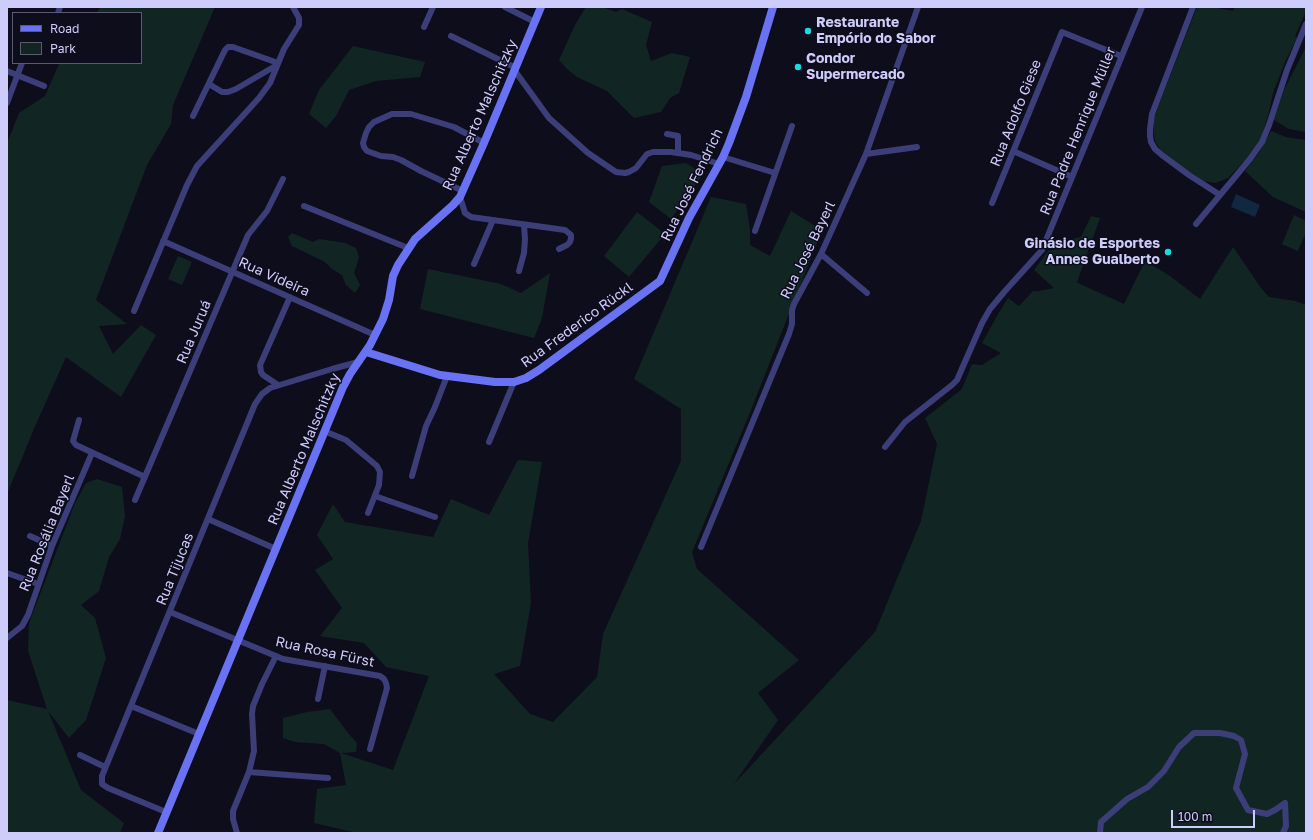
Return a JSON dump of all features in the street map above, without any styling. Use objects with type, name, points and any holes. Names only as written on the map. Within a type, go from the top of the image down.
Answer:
[{"type":"street","points":[[134,311],[197,166],[259,98],[270,83],[291,38],[299,25],[299,18],[293,7]]},
{"type":"street","points":[[424,26],[433,7]]},
{"type":"street","points":[[505,7],[535,22]]},
{"type":"street","name":"Rua Alberto Malschitzky","points":[[158,833],[343,387],[366,352],[385,313],[393,276],[398,265],[408,248],[419,235],[453,205],[461,194],[484,144],[541,7]]},
{"type":"street","name":"Rua José Fendrich","points":[[660,281],[689,218],[721,160],[744,104],[773,7]]},
{"type":"street","name":"Rua José Bayerl","points":[[701,547],[789,334],[792,324],[792,310],[794,304],[821,254],[866,154],[918,7]]},
{"type":"street","name":"Rua Padre Henrique Müller","points":[[886,447],[905,422],[957,380],[982,323],[990,309],[1042,250],[1142,7]]},
{"type":"street","points":[[1194,7],[1152,114],[1150,136],[1155,149],[1162,156],[1220,195]]},
{"type":"street","points":[[1196,224],[1250,159],[1262,142],[1306,24]]},
{"type":"street","name":"Rua Adolfo Giese","points":[[992,203],[1062,32],[1121,56]]},
{"type":"street","points":[[451,36],[515,69],[543,112],[588,153],[616,172],[625,173],[636,168],[647,154],[653,152],[671,152],[721,160],[776,173]]},
{"type":"street","points":[[192,116],[225,50],[228,47],[233,47],[278,64]]},
{"type":"street","points":[[7,103],[22,64]]},
{"type":"street","points":[[209,84],[222,92],[228,92],[236,89],[278,64]]},
{"type":"street","points":[[7,71],[44,86]]},
{"type":"street","points":[[484,144],[447,125],[411,114],[402,113],[392,114],[374,122],[369,127],[363,138],[365,149],[381,156],[393,157],[401,160],[461,194],[464,213],[466,215],[569,232],[571,235],[570,242],[559,249]]},
{"type":"street","points":[[755,231],[792,126]]},
{"type":"street","points":[[667,134],[678,136],[678,153]]},
{"type":"street","points":[[866,154],[917,147]]},
{"type":"street","points":[[1013,151],[1072,177]]},
{"type":"street","name":"Rua Juruá","points":[[135,500],[248,236],[267,211],[283,179]]},
{"type":"street","points":[[304,206],[408,248]]},
{"type":"street","points":[[474,264],[492,220]]},
{"type":"street","points":[[519,271],[524,253],[524,225]]},
{"type":"street","name":"Rua Videira","points":[[163,242],[375,335]]},
{"type":"street","points":[[821,254],[867,293]]},
{"type":"street","name":"Rua Frederico Rückl","points":[[366,352],[428,372],[447,376],[495,382],[514,382],[526,378],[539,370],[660,281]]},
{"type":"street","points":[[278,385],[263,375],[260,365],[290,297]]},
{"type":"street","name":"Rua Tijucas","points":[[166,812],[104,786],[101,780],[105,767],[255,404],[266,391],[278,385],[358,362]]},
{"type":"street","points":[[412,476],[426,426],[447,376]]},
{"type":"street","points":[[489,442],[514,382]]},
{"type":"street","points":[[79,420],[73,441],[76,445],[145,477]]},
{"type":"street","points":[[324,431],[346,440],[377,466],[380,472],[380,479],[368,513]]},
{"type":"street","name":"Rua Rosália Bayerl","points":[[7,638],[22,626],[28,615],[52,546],[92,452]]},
{"type":"street","points":[[375,496],[435,517]]},
{"type":"street","points":[[208,519],[276,549]]},
{"type":"street","points":[[30,536],[52,546]]},
{"type":"street","points":[[7,573],[38,584]]},
{"type":"street","name":"Rua Rosa Fürst","points":[[170,612],[291,661],[380,676],[384,679],[387,688],[370,749]]},
{"type":"street","points":[[237,833],[233,819],[233,811],[249,772],[254,751],[253,706],[276,656]]},
{"type":"street","points":[[318,699],[325,666]]},
{"type":"street","points":[[131,706],[199,734]]},
{"type":"street","points":[[1100,833],[1101,822],[1127,799],[1148,787],[1164,771],[1179,747],[1194,733],[1220,733],[1234,736],[1241,740],[1245,754],[1236,788],[1248,810],[1266,814],[1285,803],[1286,826],[1283,833]]},
{"type":"street","points":[[80,755],[105,767]]},
{"type":"street","points":[[249,772],[328,778]]},
{"type":"green space","points":[[100,7],[215,7],[173,105],[171,124],[147,165],[96,300],[127,324],[99,326],[113,354],[141,325],[156,335],[121,397],[66,357],[7,494],[7,143],[19,113],[45,96],[59,64],[142,64],[142,12],[98,12]]},
{"type":"green space","points":[[586,7],[602,7],[616,12],[622,9],[652,22],[646,45],[651,61],[672,53],[690,57],[679,93],[670,98],[661,112],[634,118],[607,91],[577,77],[559,60],[575,25]]},
{"type":"green space","points":[[1197,7],[1211,7],[1233,11],[1235,7],[1306,7],[1304,16],[1295,36],[1297,38],[1285,62],[1273,93],[1260,142],[1253,152],[1228,178],[1215,183],[1204,181],[1161,150],[1156,143],[1154,135],[1153,123],[1155,115]]},
{"type":"green space","points":[[353,46],[425,62],[420,77],[376,81],[349,90],[336,116],[326,128],[309,114],[319,90]]},
{"type":"green space","points":[[1306,47],[1305,132],[1289,129],[1274,120],[1284,90]]},
{"type":"green space","points":[[1271,131],[1286,137],[1306,140],[1306,212],[1273,197],[1245,171],[1259,153]]},
{"type":"green space","points":[[686,163],[703,174],[671,219],[649,202],[662,166]]},
{"type":"green space","points":[[711,197],[746,204],[750,230],[750,245],[770,256],[791,211],[822,230],[751,410],[692,552],[697,569],[799,660],[758,693],[778,720],[734,784],[875,632],[921,521],[937,444],[925,418],[962,389],[972,364],[982,365],[1001,353],[982,343],[1008,298],[1019,306],[1033,291],[1054,288],[1034,270],[1048,251],[1059,248],[1068,240],[1081,237],[1091,216],[1100,218],[1077,282],[1124,304],[1145,261],[1170,276],[1200,299],[1233,247],[1261,288],[1269,297],[1295,301],[1306,305],[1306,833],[354,833],[314,823],[317,789],[346,785],[340,753],[324,744],[296,742],[283,738],[283,718],[307,712],[330,709],[357,743],[356,752],[341,753],[393,770],[429,676],[386,667],[364,643],[320,636],[342,608],[315,570],[333,559],[317,535],[333,504],[345,522],[433,537],[451,499],[489,515],[518,460],[542,462],[528,543],[531,603],[520,666],[494,674],[530,714],[553,722],[597,677],[603,634],[681,461],[681,409],[634,379]]},
{"type":"green space","points":[[637,212],[665,234],[629,277],[604,256]]},
{"type":"green space","points":[[1294,215],[1306,221],[1306,232],[1298,251],[1282,244]]},
{"type":"green space","points":[[292,233],[313,242],[319,239],[345,243],[356,248],[359,257],[354,273],[360,285],[355,293],[346,285],[342,275],[332,269],[325,262],[292,246],[288,237]]},
{"type":"green space","points":[[178,256],[192,262],[182,285],[168,279]]},
{"type":"green space","points":[[428,269],[501,284],[521,293],[550,273],[542,318],[534,338],[420,309]]},
{"type":"green space","points":[[97,479],[122,487],[125,516],[120,539],[109,557],[99,591],[81,605],[95,618],[106,658],[86,720],[69,738],[48,711],[81,790],[124,823],[120,833],[7,833],[7,700],[47,709],[28,651],[29,623],[75,503],[86,483]]},
{"type":"water","points":[[1236,194],[1260,205],[1255,217],[1231,207]]},
{"type":"place","name":"Restaurante Empório do Sabor","points":[[808,31]]},
{"type":"place","name":"Condor Supermercado","points":[[798,67]]},
{"type":"place","name":"Ginásio de Esportes Annes Gualberto","points":[[1168,252]]}]
